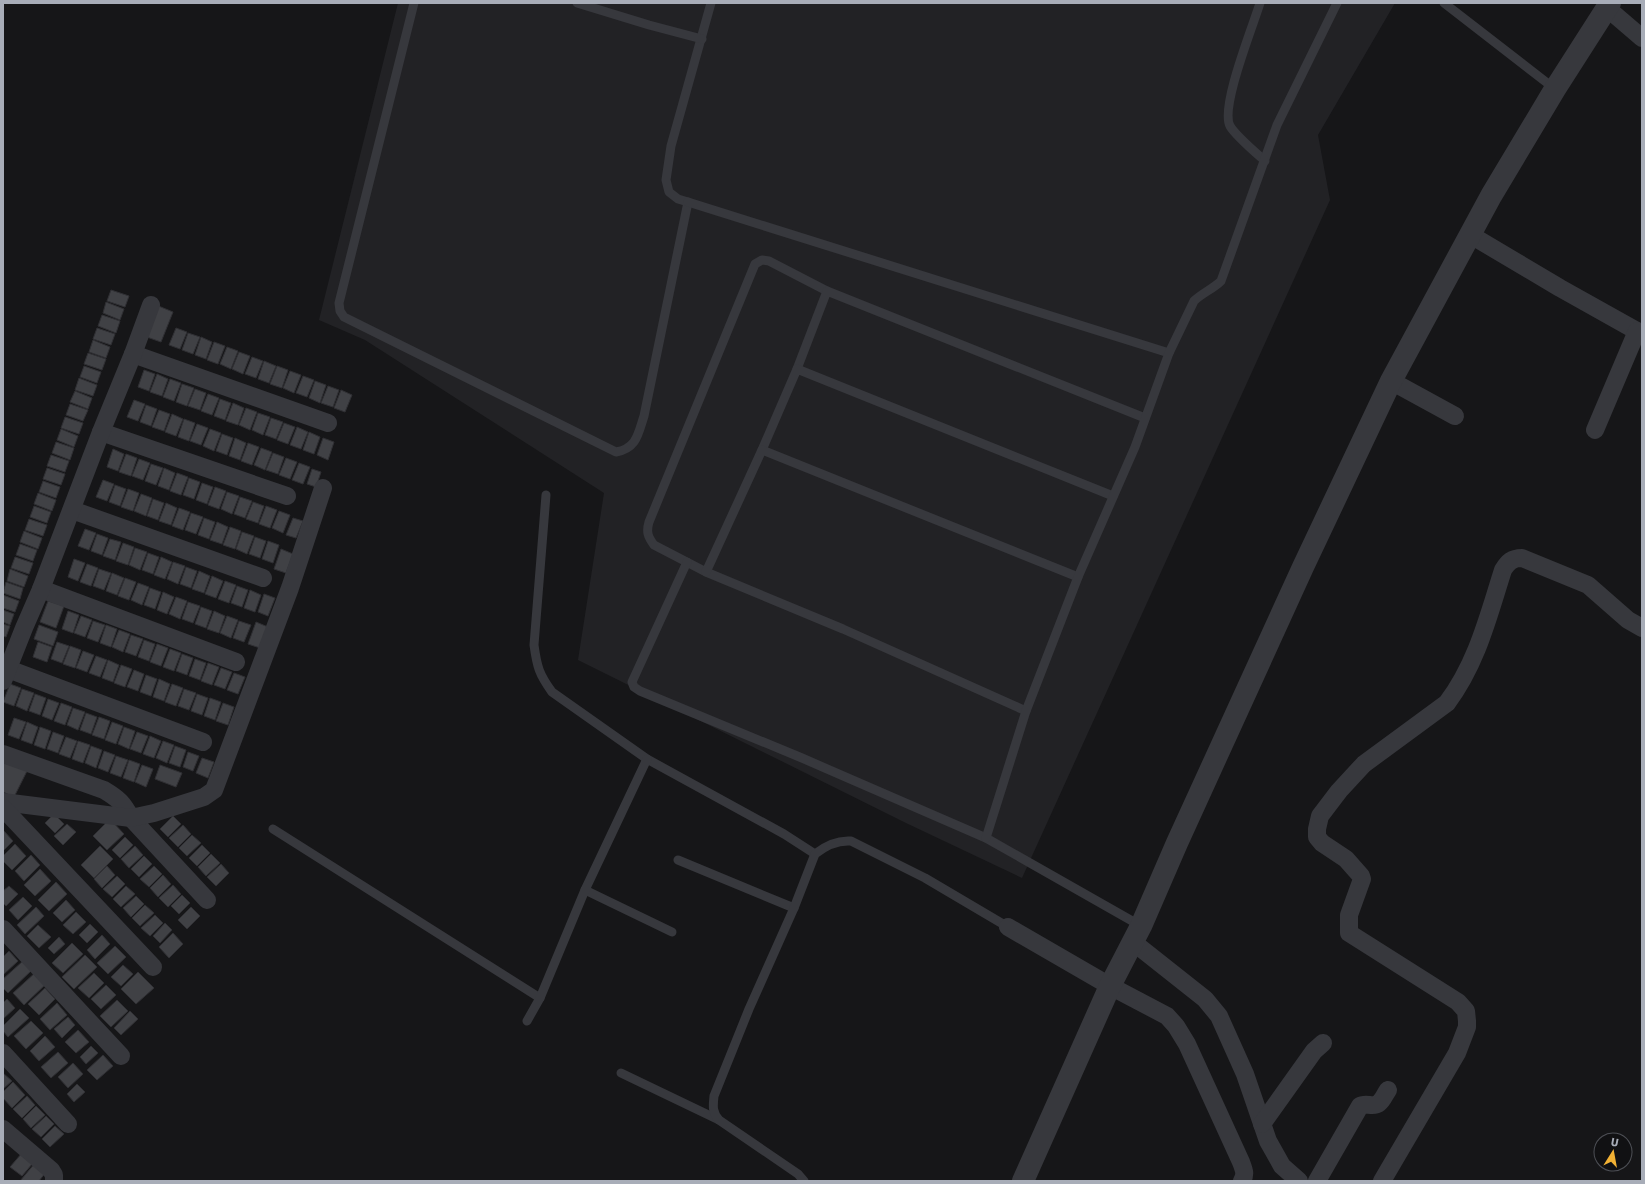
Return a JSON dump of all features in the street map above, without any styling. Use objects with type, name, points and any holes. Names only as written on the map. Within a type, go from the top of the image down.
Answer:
[{"type":"street","points":[[1023,1181],[1303,567],[1391,381],[1469,234],[1555,89],[1609,5],[1642,38]]},
{"type":"street","points":[[1469,234],[1560,288],[1639,332],[1595,430]]},
{"type":"street","points":[[151,305],[72,510],[6,675],[203,742]]},
{"type":"street","points":[[133,354],[328,423]]},
{"type":"street","points":[[1391,381],[1455,416]]},
{"type":"street","points":[[101,432],[287,496]]},
{"type":"street","points":[[3,802],[131,818],[154,813],[204,797],[214,790],[290,588],[323,488]]},
{"type":"street","points":[[72,510],[263,578]]},
{"type":"street","points":[[1382,1181],[1457,1053],[1467,1027],[1466,1011],[1458,1002],[1349,933],[1349,915],[1362,879],[1346,859],[1322,843],[1317,837],[1320,816],[1339,791],[1364,764],[1436,712],[1447,703],[1455,693],[1465,677],[1480,645],[1503,570],[1507,563],[1515,558],[1522,558],[1588,585],[1628,620],[1642,628]]},
{"type":"street","points":[[41,589],[236,662]]},
{"type":"street","points":[[3,754],[104,790],[122,802],[131,818],[207,900]]},
{"type":"street","points":[[3,808],[153,967]]},
{"type":"street","points":[[1008,927],[1114,979],[1167,1016],[1176,1026],[1187,1044],[1241,1162],[1245,1176],[1242,1181]]},
{"type":"street","points":[[3,929],[121,1056]]},
{"type":"street","points":[[1133,940],[1205,999],[1219,1016],[1245,1074],[1268,1141],[1282,1166],[1299,1181]]},
{"type":"street","points":[[1262,1124],[1314,1051],[1323,1043]]},
{"type":"street","points":[[3,1053],[68,1124]]},
{"type":"street","points":[[1317,1181],[1360,1106],[1363,1104],[1376,1105],[1380,1102],[1388,1090]]},
{"type":"street","points":[[3,1129],[51,1170],[54,1175],[54,1181]]},
{"type":"lane","points":[[414,3],[339,303],[340,310],[344,317],[610,450],[616,452],[623,451],[634,443],[644,416],[688,202]]},
{"type":"lane","points":[[577,3],[649,25],[702,39]]},
{"type":"lane","points":[[711,3],[672,146],[666,180],[668,192],[678,199],[1169,353]]},
{"type":"lane","points":[[1260,3],[1230,93],[1227,112],[1231,127],[1264,161]]},
{"type":"lane","points":[[986,838],[1026,711],[1078,577],[1135,447],[1169,353],[1194,301],[1201,295],[1215,288],[1221,281],[1277,125],[1337,3]]},
{"type":"lane","points":[[1444,3],[1555,89]]},
{"type":"lane","points":[[1026,711],[850,632],[706,572],[654,545],[648,537],[647,528],[755,264],[762,260],[769,261],[827,292],[1145,418]]},
{"type":"lane","points":[[706,572],[762,450],[797,369],[827,292]]},
{"type":"lane","points":[[797,369],[1113,496]]},
{"type":"lane","points":[[762,450],[1078,577]]},
{"type":"lane","points":[[546,495],[534,645],[537,666],[552,692],[647,759],[784,834],[815,854]]},
{"type":"lane","points":[[687,562],[632,682],[634,687],[640,692],[809,761],[986,838],[1133,940]]},
{"type":"lane","points":[[528,1021],[540,998],[585,890],[647,759]]},
{"type":"lane","points":[[273,829],[540,998]]},
{"type":"lane","points":[[719,1120],[714,1111],[714,1096],[749,1009],[794,908],[815,854],[822,849],[843,840],[851,841],[925,878],[1008,927]]},
{"type":"lane","points":[[678,860],[794,908]]},
{"type":"lane","points":[[585,890],[672,932]]},
{"type":"lane","points":[[621,1073],[719,1120],[798,1174],[804,1181]]},
{"type":"shaded area","points":[[398,3],[1395,3],[1318,135],[1330,200],[1022,878],[906,823],[578,660],[604,493],[365,340],[319,320]]},
{"type":"building","points":[[111,290],[129,296],[125,307],[107,301]]},
{"type":"building","points":[[106,302],[124,309],[120,320],[103,313]]},
{"type":"building","points":[[156,305],[173,312],[161,342],[144,336]]},
{"type":"building","points":[[102,315],[120,321],[116,333],[98,326]]},
{"type":"building","points":[[97,328],[115,334],[111,345],[93,339]]},
{"type":"building","points":[[176,328],[187,332],[180,349],[169,345]]},
{"type":"building","points":[[188,333],[200,337],[193,354],[182,350]]},
{"type":"building","points":[[201,337],[212,342],[206,359],[195,355]]},
{"type":"building","points":[[93,340],[110,347],[106,358],[89,352]]},
{"type":"building","points":[[214,342],[225,346],[218,364],[207,360]]},
{"type":"building","points":[[227,347],[238,351],[231,369],[220,364]]},
{"type":"building","points":[[239,352],[250,356],[243,374],[232,369]]},
{"type":"building","points":[[88,353],[106,359],[102,370],[84,364]]},
{"type":"building","points":[[252,357],[263,361],[256,378],[245,374]]},
{"type":"building","points":[[264,361],[276,366],[269,383],[258,379]]},
{"type":"building","points":[[84,366],[101,372],[97,383],[80,377]]},
{"type":"building","points":[[277,366],[288,370],[282,388],[270,384]]},
{"type":"building","points":[[144,370],[155,374],[149,391],[138,387]]},
{"type":"building","points":[[290,371],[301,375],[294,393],[283,388]]},
{"type":"building","points":[[157,374],[168,379],[162,396],[150,392]]},
{"type":"building","points":[[303,376],[314,380],[307,397],[296,393]]},
{"type":"building","points":[[79,378],[97,385],[93,396],[75,390]]},
{"type":"building","points":[[170,379],[181,383],[174,401],[163,397]]},
{"type":"building","points":[[315,381],[326,385],[320,403],[309,398]]},
{"type":"building","points":[[182,384],[194,388],[187,406],[176,402]]},
{"type":"building","points":[[328,386],[339,390],[333,407],[321,403]]},
{"type":"building","points":[[195,389],[206,393],[200,410],[188,406]]},
{"type":"building","points":[[341,390],[352,395],[345,412],[334,408]]},
{"type":"building","points":[[75,391],[92,398],[88,409],[70,402]]},
{"type":"building","points":[[208,394],[219,398],[212,415],[201,411]]},
{"type":"building","points":[[220,399],[231,403],[225,420],[214,416]]},
{"type":"building","points":[[134,400],[145,404],[138,421],[127,417]]},
{"type":"building","points":[[233,403],[244,408],[238,425],[226,421]]},
{"type":"building","points":[[70,404],[88,410],[83,421],[66,415]]},
{"type":"building","points":[[146,405],[157,409],[151,426],[140,422]]},
{"type":"building","points":[[246,408],[257,412],[250,430],[239,425]]},
{"type":"building","points":[[159,410],[170,414],[164,431],[152,427]]},
{"type":"building","points":[[258,413],[270,417],[263,435],[252,430]]},
{"type":"building","points":[[172,414],[183,419],[176,436],[165,432]]},
{"type":"building","points":[[65,417],[83,423],[79,434],[61,428]]},
{"type":"building","points":[[271,418],[283,422],[276,439],[265,435]]},
{"type":"building","points":[[184,419],[195,423],[189,441],[178,437]]},
{"type":"building","points":[[284,423],[295,427],[288,444],[277,440]]},
{"type":"building","points":[[197,424],[208,428],[201,445],[190,441]]},
{"type":"building","points":[[297,427],[308,432],[301,449],[290,445]]},
{"type":"building","points":[[61,429],[78,436],[74,447],[57,440]]},
{"type":"building","points":[[210,429],[221,433],[214,451],[203,446]]},
{"type":"building","points":[[309,432],[320,437],[314,454],[303,450]]},
{"type":"building","points":[[222,434],[233,438],[227,455],[216,451]]},
{"type":"building","points":[[235,438],[246,443],[240,460],[229,456]]},
{"type":"building","points":[[323,438],[334,442],[328,460],[317,455]]},
{"type":"building","points":[[56,442],[74,448],[70,460],[52,453]]},
{"type":"building","points":[[248,443],[259,447],[252,465],[241,461]]},
{"type":"building","points":[[261,448],[272,452],[265,470],[254,465]]},
{"type":"building","points":[[113,449],[124,454],[118,471],[107,467]]},
{"type":"building","points":[[273,453],[284,457],[278,474],[266,470]]},
{"type":"building","points":[[126,454],[137,458],[131,476],[119,472]]},
{"type":"building","points":[[51,455],[69,461],[65,472],[47,466]]},
{"type":"building","points":[[286,458],[297,462],[290,479],[279,475]]},
{"type":"building","points":[[139,459],[150,463],[143,480],[132,476]]},
{"type":"building","points":[[299,463],[310,467],[303,484],[292,480]]},
{"type":"building","points":[[151,464],[163,468],[156,485],[145,481]]},
{"type":"building","points":[[47,468],[65,474],[61,485],[43,479]]},
{"type":"building","points":[[164,468],[175,473],[169,490],[158,486]]},
{"type":"building","points":[[312,469],[321,472],[316,487],[307,484]]},
{"type":"building","points":[[177,473],[188,477],[181,495],[170,491]]},
{"type":"building","points":[[189,478],[200,482],[194,499],[183,495]]},
{"type":"building","points":[[103,480],[114,484],[107,501],[96,497]]},
{"type":"building","points":[[43,481],[60,487],[56,498],[39,492]]},
{"type":"building","points":[[202,483],[213,487],[207,504],[196,500]]},
{"type":"building","points":[[115,485],[126,489],[120,506],[109,502]]},
{"type":"building","points":[[215,487],[226,491],[219,509],[208,505]]},
{"type":"building","points":[[128,489],[139,493],[133,511],[121,507]]},
{"type":"building","points":[[227,492],[239,496],[232,514],[221,509]]},
{"type":"building","points":[[38,493],[56,500],[52,511],[34,504]]},
{"type":"building","points":[[141,494],[152,498],[146,516],[134,511]]},
{"type":"building","points":[[240,497],[252,501],[245,518],[234,514]]},
{"type":"building","points":[[153,499],[164,503],[158,520],[147,516]]},
{"type":"building","points":[[253,502],[264,506],[258,523],[246,519]]},
{"type":"building","points":[[166,503],[177,508],[171,525],[159,521]]},
{"type":"building","points":[[34,506],[51,512],[47,523],[30,517]]},
{"type":"building","points":[[266,506],[277,510],[270,528],[259,524]]},
{"type":"building","points":[[179,508],[190,512],[183,530],[172,526]]},
{"type":"building","points":[[279,511],[290,515],[283,533],[272,528]]},
{"type":"building","points":[[191,513],[203,517],[196,534],[185,530]]},
{"type":"building","points":[[204,518],[215,522],[209,539],[198,535]]},
{"type":"building","points":[[293,518],[303,521],[296,538],[286,535]]},
{"type":"building","points":[[29,519],[47,525],[43,536],[25,530]]},
{"type":"building","points":[[217,522],[228,527],[222,544],[210,540]]},
{"type":"building","points":[[230,527],[241,531],[235,549],[223,545]]},
{"type":"building","points":[[85,529],[96,533],[89,550],[78,546]]},
{"type":"building","points":[[24,531],[42,538],[38,549],[20,542]]},
{"type":"building","points":[[242,532],[254,536],[247,554],[236,549]]},
{"type":"building","points":[[97,534],[108,538],[102,555],[91,551]]},
{"type":"building","points":[[255,537],[266,541],[260,558],[249,554]]},
{"type":"building","points":[[110,539],[121,542],[115,560],[103,556]]},
{"type":"building","points":[[268,541],[279,545],[273,563],[262,559]]},
{"type":"building","points":[[123,543],[134,547],[128,565],[116,561]]},
{"type":"building","points":[[20,544],[37,550],[33,561],[16,555]]},
{"type":"building","points":[[135,548],[147,552],[140,570],[129,565]]},
{"type":"building","points":[[281,549],[293,554],[286,573],[274,569]]},
{"type":"building","points":[[148,553],[159,557],[153,574],[142,570]]},
{"type":"building","points":[[15,557],[33,563],[29,574],[11,568]]},
{"type":"building","points":[[161,557],[172,562],[165,579],[154,575]]},
{"type":"building","points":[[74,559],[85,563],[78,581],[68,577]]},
{"type":"building","points":[[173,562],[185,566],[178,584],[167,579]]},
{"type":"building","points":[[87,564],[98,568],[91,586],[80,582]]},
{"type":"building","points":[[186,567],[197,571],[191,588],[180,584]]},
{"type":"building","points":[[10,569],[28,576],[24,587],[7,581]]},
{"type":"building","points":[[99,569],[111,573],[104,590],[93,586]]},
{"type":"building","points":[[199,571],[210,576],[204,593],[192,589]]},
{"type":"building","points":[[112,573],[124,578],[117,595],[106,591]]},
{"type":"building","points":[[212,576],[223,581],[216,598],[205,594]]},
{"type":"building","points":[[125,578],[136,582],[129,600],[118,596]]},
{"type":"building","points":[[225,581],[236,585],[229,603],[218,599]]},
{"type":"building","points":[[6,582],[23,588],[20,599],[3,593]]},
{"type":"building","points":[[138,583],[149,587],[142,605],[131,600]]},
{"type":"building","points":[[237,586],[248,590],[242,607],[231,603]]},
{"type":"building","points":[[150,588],[161,592],[155,609],[144,605]]},
{"type":"building","points":[[250,590],[261,595],[255,612],[244,608]]},
{"type":"building","points":[[163,592],[174,597],[167,614],[157,610]]},
{"type":"building","points":[[264,594],[275,598],[268,616],[258,612]]},
{"type":"building","points":[[3,595],[19,601],[15,612],[3,608]]},
{"type":"building","points":[[176,597],[187,601],[180,619],[169,614]]},
{"type":"building","points":[[48,601],[64,606],[56,628],[40,622]]},
{"type":"building","points":[[188,602],[200,606],[193,623],[182,619]]},
{"type":"building","points":[[201,607],[212,611],[206,628],[195,624]]},
{"type":"building","points":[[3,610],[14,614],[10,625],[3,622]]},
{"type":"building","points":[[68,611],[79,615],[73,633],[62,629]]},
{"type":"building","points":[[214,611],[225,616],[219,633],[207,629]]},
{"type":"building","points":[[81,616],[92,620],[85,637],[74,633]]},
{"type":"building","points":[[227,616],[238,620],[231,638],[220,633]]},
{"type":"building","points":[[93,621],[105,625],[98,642],[87,638]]},
{"type":"building","points":[[239,621],[251,625],[244,642],[233,638]]},
{"type":"building","points":[[256,622],[268,627],[260,648],[248,644]]},
{"type":"building","points":[[3,624],[10,626],[6,637],[3,636]]},
{"type":"building","points":[[39,625],[58,632],[53,646],[34,639]]},
{"type":"building","points":[[106,625],[117,629],[111,647],[100,643]]},
{"type":"building","points":[[119,630],[130,634],[123,652],[112,647]]},
{"type":"building","points":[[131,635],[143,639],[136,656],[125,652]]},
{"type":"building","points":[[144,640],[155,644],[149,661],[138,657]]},
{"type":"building","points":[[38,642],[52,647],[47,662],[33,657]]},
{"type":"building","points":[[57,642],[69,646],[62,663],[51,659]]},
{"type":"building","points":[[157,644],[168,648],[161,666],[150,662]]},
{"type":"building","points":[[70,646],[81,650],[75,668],[63,664]]},
{"type":"building","points":[[170,649],[181,653],[174,671],[163,667]]},
{"type":"building","points":[[83,651],[94,655],[87,672],[76,668]]},
{"type":"building","points":[[182,654],[193,658],[187,675],[176,671]]},
{"type":"building","points":[[96,656],[107,660],[100,677],[89,673]]},
{"type":"building","points":[[195,659],[206,663],[200,680],[189,676]]},
{"type":"building","points":[[108,660],[119,665],[113,682],[102,678]]},
{"type":"building","points":[[208,663],[219,667],[212,685],[201,681]]},
{"type":"building","points":[[121,665],[132,669],[125,687],[114,683]]},
{"type":"building","points":[[221,668],[232,672],[225,689],[214,685]]},
{"type":"building","points":[[134,670],[144,674],[138,691],[127,687]]},
{"type":"building","points":[[234,673],[245,677],[238,694],[227,690]]},
{"type":"building","points":[[146,675],[157,679],[151,696],[140,692]]},
{"type":"building","points":[[159,679],[170,684],[164,701],[153,697]]},
{"type":"building","points":[[10,684],[21,688],[14,706],[3,702]]},
{"type":"building","points":[[172,684],[183,688],[176,706],[165,702]]},
{"type":"building","points":[[22,689],[34,693],[27,711],[16,706]]},
{"type":"building","points":[[184,689],[196,693],[189,710],[178,706]]},
{"type":"building","points":[[35,694],[46,698],[40,715],[29,711]]},
{"type":"building","points":[[197,694],[208,698],[202,715],[191,711]]},
{"type":"building","points":[[210,698],[221,702],[215,720],[204,716]]},
{"type":"building","points":[[48,699],[59,703],[52,720],[42,716]]},
{"type":"building","points":[[61,703],[72,707],[65,725],[54,721]]},
{"type":"building","points":[[223,703],[234,707],[228,725],[216,721]]},
{"type":"building","points":[[73,708],[85,712],[78,730],[67,725]]},
{"type":"building","points":[[86,713],[97,717],[91,734],[80,730]]},
{"type":"building","points":[[99,717],[110,721],[104,739],[92,735]]},
{"type":"building","points":[[14,718],[26,722],[19,739],[8,735]]},
{"type":"building","points":[[27,722],[38,727],[32,744],[21,740]]},
{"type":"building","points":[[112,722],[123,726],[116,744],[105,740]]},
{"type":"building","points":[[40,727],[51,731],[45,749],[34,745]]},
{"type":"building","points":[[124,727],[135,731],[129,749],[118,744]]},
{"type":"building","points":[[53,732],[64,736],[58,753],[47,749]]},
{"type":"building","points":[[137,732],[148,736],[141,753],[130,749]]},
{"type":"building","points":[[150,736],[161,741],[154,758],[143,754]]},
{"type":"building","points":[[66,737],[77,741],[70,758],[59,754]]},
{"type":"building","points":[[78,741],[90,745],[83,763],[72,759]]},
{"type":"building","points":[[163,741],[174,745],[167,763],[156,758]]},
{"type":"building","points":[[91,746],[102,750],[96,768],[85,763]]},
{"type":"building","points":[[175,746],[186,750],[180,767],[169,763]]},
{"type":"building","points":[[104,751],[115,755],[108,772],[98,768]]},
{"type":"building","points":[[188,752],[199,756],[193,771],[183,767]]},
{"type":"building","points":[[116,756],[128,760],[121,777],[110,773]]},
{"type":"building","points":[[202,758],[214,762],[208,778],[196,773]]},
{"type":"building","points":[[3,759],[27,771],[14,797],[3,792]]},
{"type":"building","points":[[129,760],[140,764],[134,782],[123,778]]},
{"type":"building","points":[[142,765],[153,769],[146,787],[135,782]]},
{"type":"building","points":[[160,765],[182,773],[176,787],[155,779]]},
{"type":"building","points":[[54,814],[64,824],[55,833],[45,823]]},
{"type":"building","points":[[173,816],[181,824],[168,837],[160,829]]},
{"type":"building","points":[[110,819],[124,834],[107,850],[93,836]]},
{"type":"building","points":[[67,824],[76,832],[63,845],[54,836]]},
{"type":"building","points":[[183,825],[191,834],[178,847],[169,838]]},
{"type":"building","points":[[3,831],[13,841],[3,851]]},
{"type":"building","points":[[192,835],[201,843],[187,856],[179,848]]},
{"type":"building","points":[[125,837],[133,845],[120,858],[112,850]]},
{"type":"building","points":[[15,844],[26,856],[12,870],[3,861],[3,856]]},
{"type":"building","points":[[202,845],[210,853],[197,866],[189,858]]},
{"type":"building","points":[[100,846],[113,859],[94,878],[81,865]]},
{"type":"building","points":[[135,846],[143,855],[129,868],[121,859]]},
{"type":"building","points":[[211,854],[220,863],[206,876],[198,867]]},
{"type":"building","points":[[31,855],[40,865],[24,881],[15,871]]},
{"type":"building","points":[[144,856],[152,864],[139,877],[131,869]]},
{"type":"building","points":[[221,864],[229,873],[216,886],[207,877]]},
{"type":"building","points":[[107,866],[115,875],[102,888],[94,879]]},
{"type":"building","points":[[154,866],[162,874],[149,887],[140,879]]},
{"type":"building","points":[[40,869],[51,881],[35,896],[24,885]]},
{"type":"building","points":[[163,875],[171,884],[158,897],[150,888]]},
{"type":"building","points":[[117,876],[125,884],[112,897],[103,889]]},
{"type":"building","points":[[56,882],[67,894],[49,911],[38,900]]},
{"type":"building","points":[[173,885],[181,894],[168,907],[159,898]]},
{"type":"building","points":[[9,886],[18,894],[6,906],[3,903],[3,891]]},
{"type":"building","points":[[126,886],[135,894],[121,907],[113,899]]},
{"type":"building","points":[[182,895],[190,903],[179,914],[171,906]]},
{"type":"building","points":[[136,896],[144,904],[131,917],[123,908]]},
{"type":"building","points":[[23,897],[32,906],[18,920],[9,910]]},
{"type":"building","points":[[66,900],[75,910],[62,922],[53,913]]},
{"type":"building","points":[[145,905],[154,913],[140,926],[132,918]]},
{"type":"building","points":[[36,907],[44,916],[25,934],[17,925]]},
{"type":"building","points":[[191,907],[200,916],[187,929],[178,920]]},
{"type":"building","points":[[76,912],[86,922],[73,934],[63,925]]},
{"type":"building","points":[[155,915],[163,923],[150,936],[141,928]]},
{"type":"building","points":[[165,923],[172,930],[160,943],[153,936]]},
{"type":"building","points":[[90,924],[98,932],[87,943],[79,935]]},
{"type":"building","points":[[38,925],[51,937],[39,948],[27,936]]},
{"type":"building","points":[[173,933],[183,944],[169,958],[159,947]]},
{"type":"building","points":[[102,935],[110,944],[95,959],[87,950]]},
{"type":"building","points":[[59,937],[65,944],[54,954],[48,948]]},
{"type":"building","points":[[72,943],[83,954],[63,973],[52,963]]},
{"type":"building","points":[[115,946],[126,957],[108,974],[97,963]]},
{"type":"building","points":[[9,951],[18,961],[3,975],[3,957]]},
{"type":"building","points":[[85,955],[97,967],[74,989],[62,977]]},
{"type":"building","points":[[23,961],[32,970],[8,993],[3,988],[3,979]]},
{"type":"building","points":[[123,965],[133,974],[121,986],[111,977]]},
{"type":"building","points":[[36,972],[47,983],[24,1005],[13,993]]},
{"type":"building","points":[[138,972],[154,988],[136,1004],[121,989]]},
{"type":"building","points":[[94,973],[104,983],[89,998],[78,988]]},
{"type":"building","points":[[106,985],[116,995],[101,1009],[91,999]]},
{"type":"building","points":[[45,988],[55,999],[39,1015],[28,1004]]},
{"type":"building","points":[[7,999],[15,1008],[3,1019],[3,1003]]},
{"type":"building","points":[[117,1000],[128,1011],[111,1027],[100,1016]]},
{"type":"building","points":[[57,1003],[67,1015],[50,1030],[40,1019]]},
{"type":"building","points":[[20,1009],[29,1018],[8,1037],[3,1031],[3,1026]]},
{"type":"building","points":[[130,1011],[138,1019],[121,1035],[114,1028]]},
{"type":"building","points":[[68,1017],[75,1025],[62,1038],[54,1029]]},
{"type":"building","points":[[31,1021],[43,1033],[26,1049],[14,1036]]},
{"type":"building","points":[[78,1030],[89,1042],[76,1053],[65,1042]]},
{"type":"building","points":[[45,1036],[55,1047],[39,1061],[30,1051]]},
{"type":"building","points":[[91,1046],[98,1053],[86,1064],[80,1057]]},
{"type":"building","points":[[58,1052],[68,1063],[51,1078],[41,1067]]},
{"type":"building","points":[[103,1055],[113,1066],[97,1080],[87,1070]]},
{"type":"building","points":[[73,1063],[83,1074],[68,1088],[58,1077]]},
{"type":"building","points":[[3,1073],[12,1081],[3,1089]]},
{"type":"building","points":[[13,1082],[25,1095],[12,1108],[3,1098],[3,1092]]},
{"type":"building","points":[[77,1084],[85,1092],[74,1102],[67,1094]]},
{"type":"building","points":[[27,1096],[35,1105],[22,1118],[13,1109]]},
{"type":"building","points":[[36,1106],[45,1115],[31,1128],[23,1119]]},
{"type":"building","points":[[46,1116],[54,1124],[41,1137],[32,1129]]},
{"type":"building","points":[[55,1126],[64,1134],[50,1147],[42,1139]]},
{"type":"building","points":[[22,1153],[33,1163],[22,1176],[10,1167]]},
{"type":"building","points":[[35,1163],[46,1172],[39,1181],[20,1181]]}]
